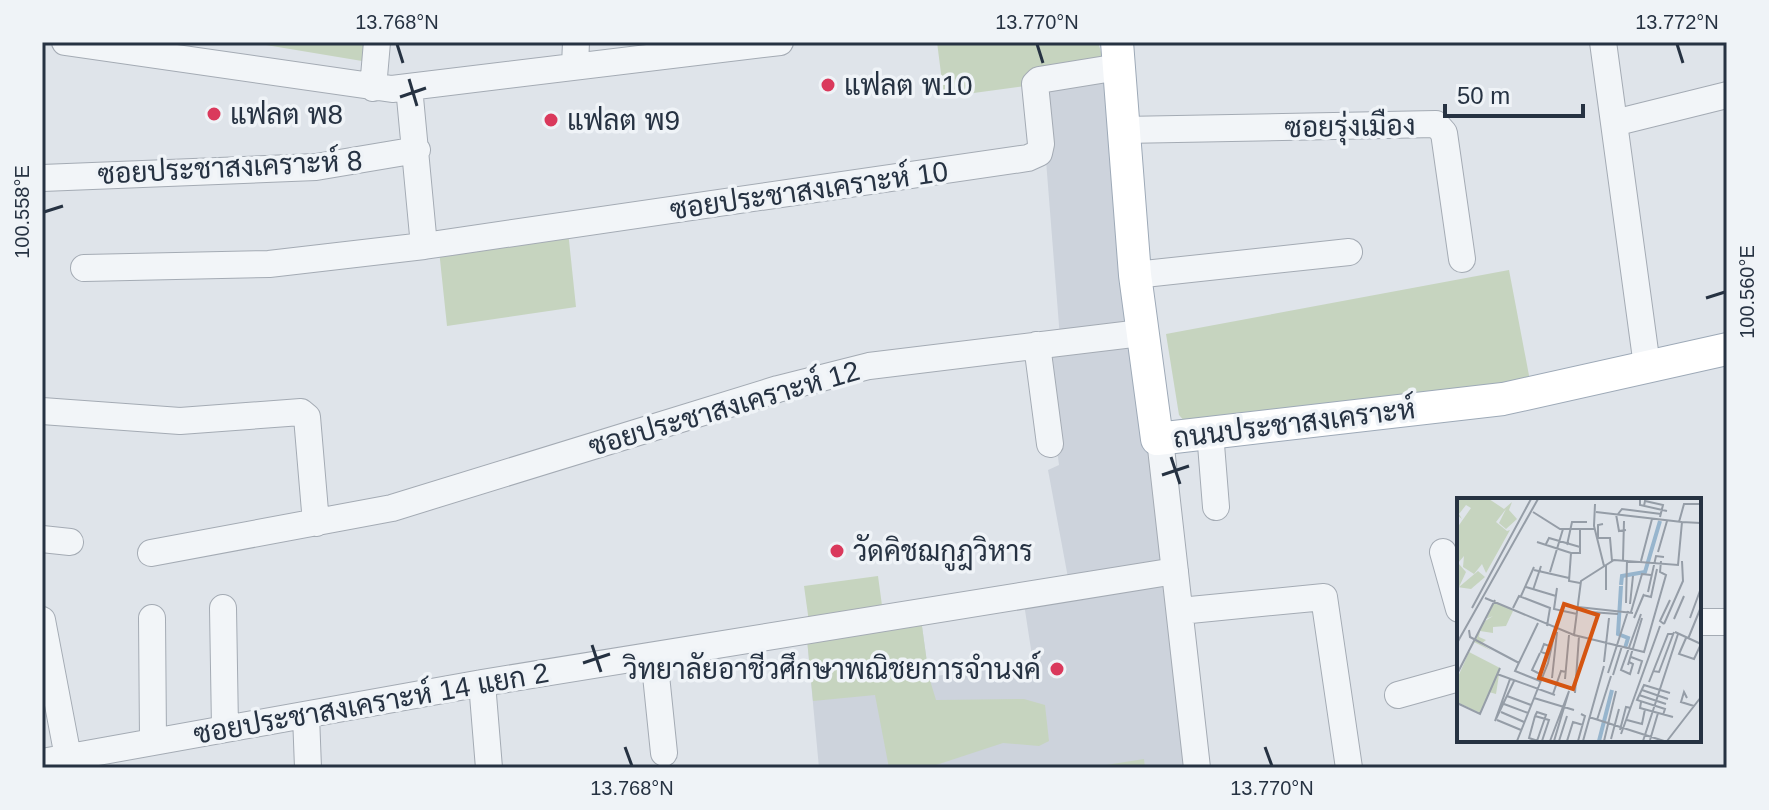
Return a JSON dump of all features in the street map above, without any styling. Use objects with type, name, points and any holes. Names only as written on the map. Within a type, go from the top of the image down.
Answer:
[{"type":"main road","name":"ถนนประชาสงเคราะห์","points":[[1118,55],[1141,333],[1160,439],[1503,399],[1727,349]]},
{"type":"street","points":[[65,42],[179,51],[373,88],[409,87],[576,54],[768,43]]},
{"type":"street","points":[[373,88],[377,42]]},
{"type":"street","points":[[1603,42],[1647,366]]},
{"type":"street","name":"ซอยประชาสงเคราะห์ 10","points":[[84,268],[269,264],[424,246],[1028,158],[1039,153],[1041,144],[1035,84],[1039,80],[1118,55]]},
{"type":"street","points":[[409,87],[424,246]]},
{"type":"street","points":[[1614,123],[1727,95]]},
{"type":"street","name":"ซอยรุ่งเมือง","points":[[1123,130],[1436,124],[1444,133],[1462,259]]},
{"type":"street","name":"ซอยประชาสงเคราะห์ 8","points":[[42,178],[316,167],[417,150]]},
{"type":"street","points":[[1135,275],[1349,252]]},
{"type":"street","name":"ซอยประชาสงเคราะห์ 12","points":[[151,553],[392,508],[778,389],[869,366],[1141,333]]},
{"type":"street","points":[[1037,345],[1050,444]]},
{"type":"street","points":[[42,411],[180,421],[301,412],[307,417],[316,523]]},
{"type":"street","points":[[1210,432],[1216,507]]},
{"type":"street","points":[[1160,439],[1197,768]]},
{"type":"street","points":[[42,539],[70,542]]},
{"type":"street","points":[[1443,552],[1457,602]]},
{"type":"street","name":"ซอยประชาสงเคราะห์ 14 แยก 2","points":[[42,762],[68,757],[106,760],[153,740],[482,683],[1175,571]]},
{"type":"street","points":[[1180,611],[1324,597],[1349,768]]},
{"type":"street","points":[[223,608],[225,728]]},
{"type":"street","points":[[152,618],[153,740]]},
{"type":"street","points":[[42,620],[68,757]]},
{"type":"street","points":[[1701,622],[1727,622]]},
{"type":"street","points":[[654,656],[664,753]]},
{"type":"street","points":[[1398,695],[1457,679]]},
{"type":"street","points":[[482,683],[489,768]]},
{"type":"street","points":[[306,715],[308,768]]},
{"type":"shaded area","points":[[1105,76],[1140,408],[1172,580],[1196,768],[819,768],[807,639],[921,619],[929,677],[1033,662],[1024,604],[1071,594],[1048,470],[1059,465],[1045,356],[1061,351],[1040,84]]},
{"type":"green space","points":[[248,42],[364,42],[362,61]]},
{"type":"green space","points":[[937,42],[1098,42],[1104,62],[1040,84],[944,97]]},
{"type":"green space","points":[[568,231],[576,307],[447,326],[439,250]]},
{"type":"green space","points":[[1509,270],[1531,386],[1188,425],[1179,415],[1166,334]]},
{"type":"green space","points":[[878,576],[883,613],[809,622],[804,586]]},
{"type":"green space","points":[[921,619],[929,677],[936,700],[1024,699],[1045,705],[1049,741],[1039,746],[1003,743],[927,768],[889,768],[875,695],[813,701],[807,639]]},
{"type":"green space","points":[[1144,759],[1145,768],[1087,768]]},
{"type":"place","name":"แฟลต พ10","points":[[828,85]]},
{"type":"place","name":"แฟลต พ8","points":[[214,114]]},
{"type":"place","name":"แฟลต พ9","points":[[551,120]]},
{"type":"place","name":"วัดคิชฌกูฎวิหาร","points":[[837,551]]},
{"type":"place","name":"วิทยาลัยอาชีวศึกษาพณิชยการจำนงค์","points":[[1057,669]]}]
